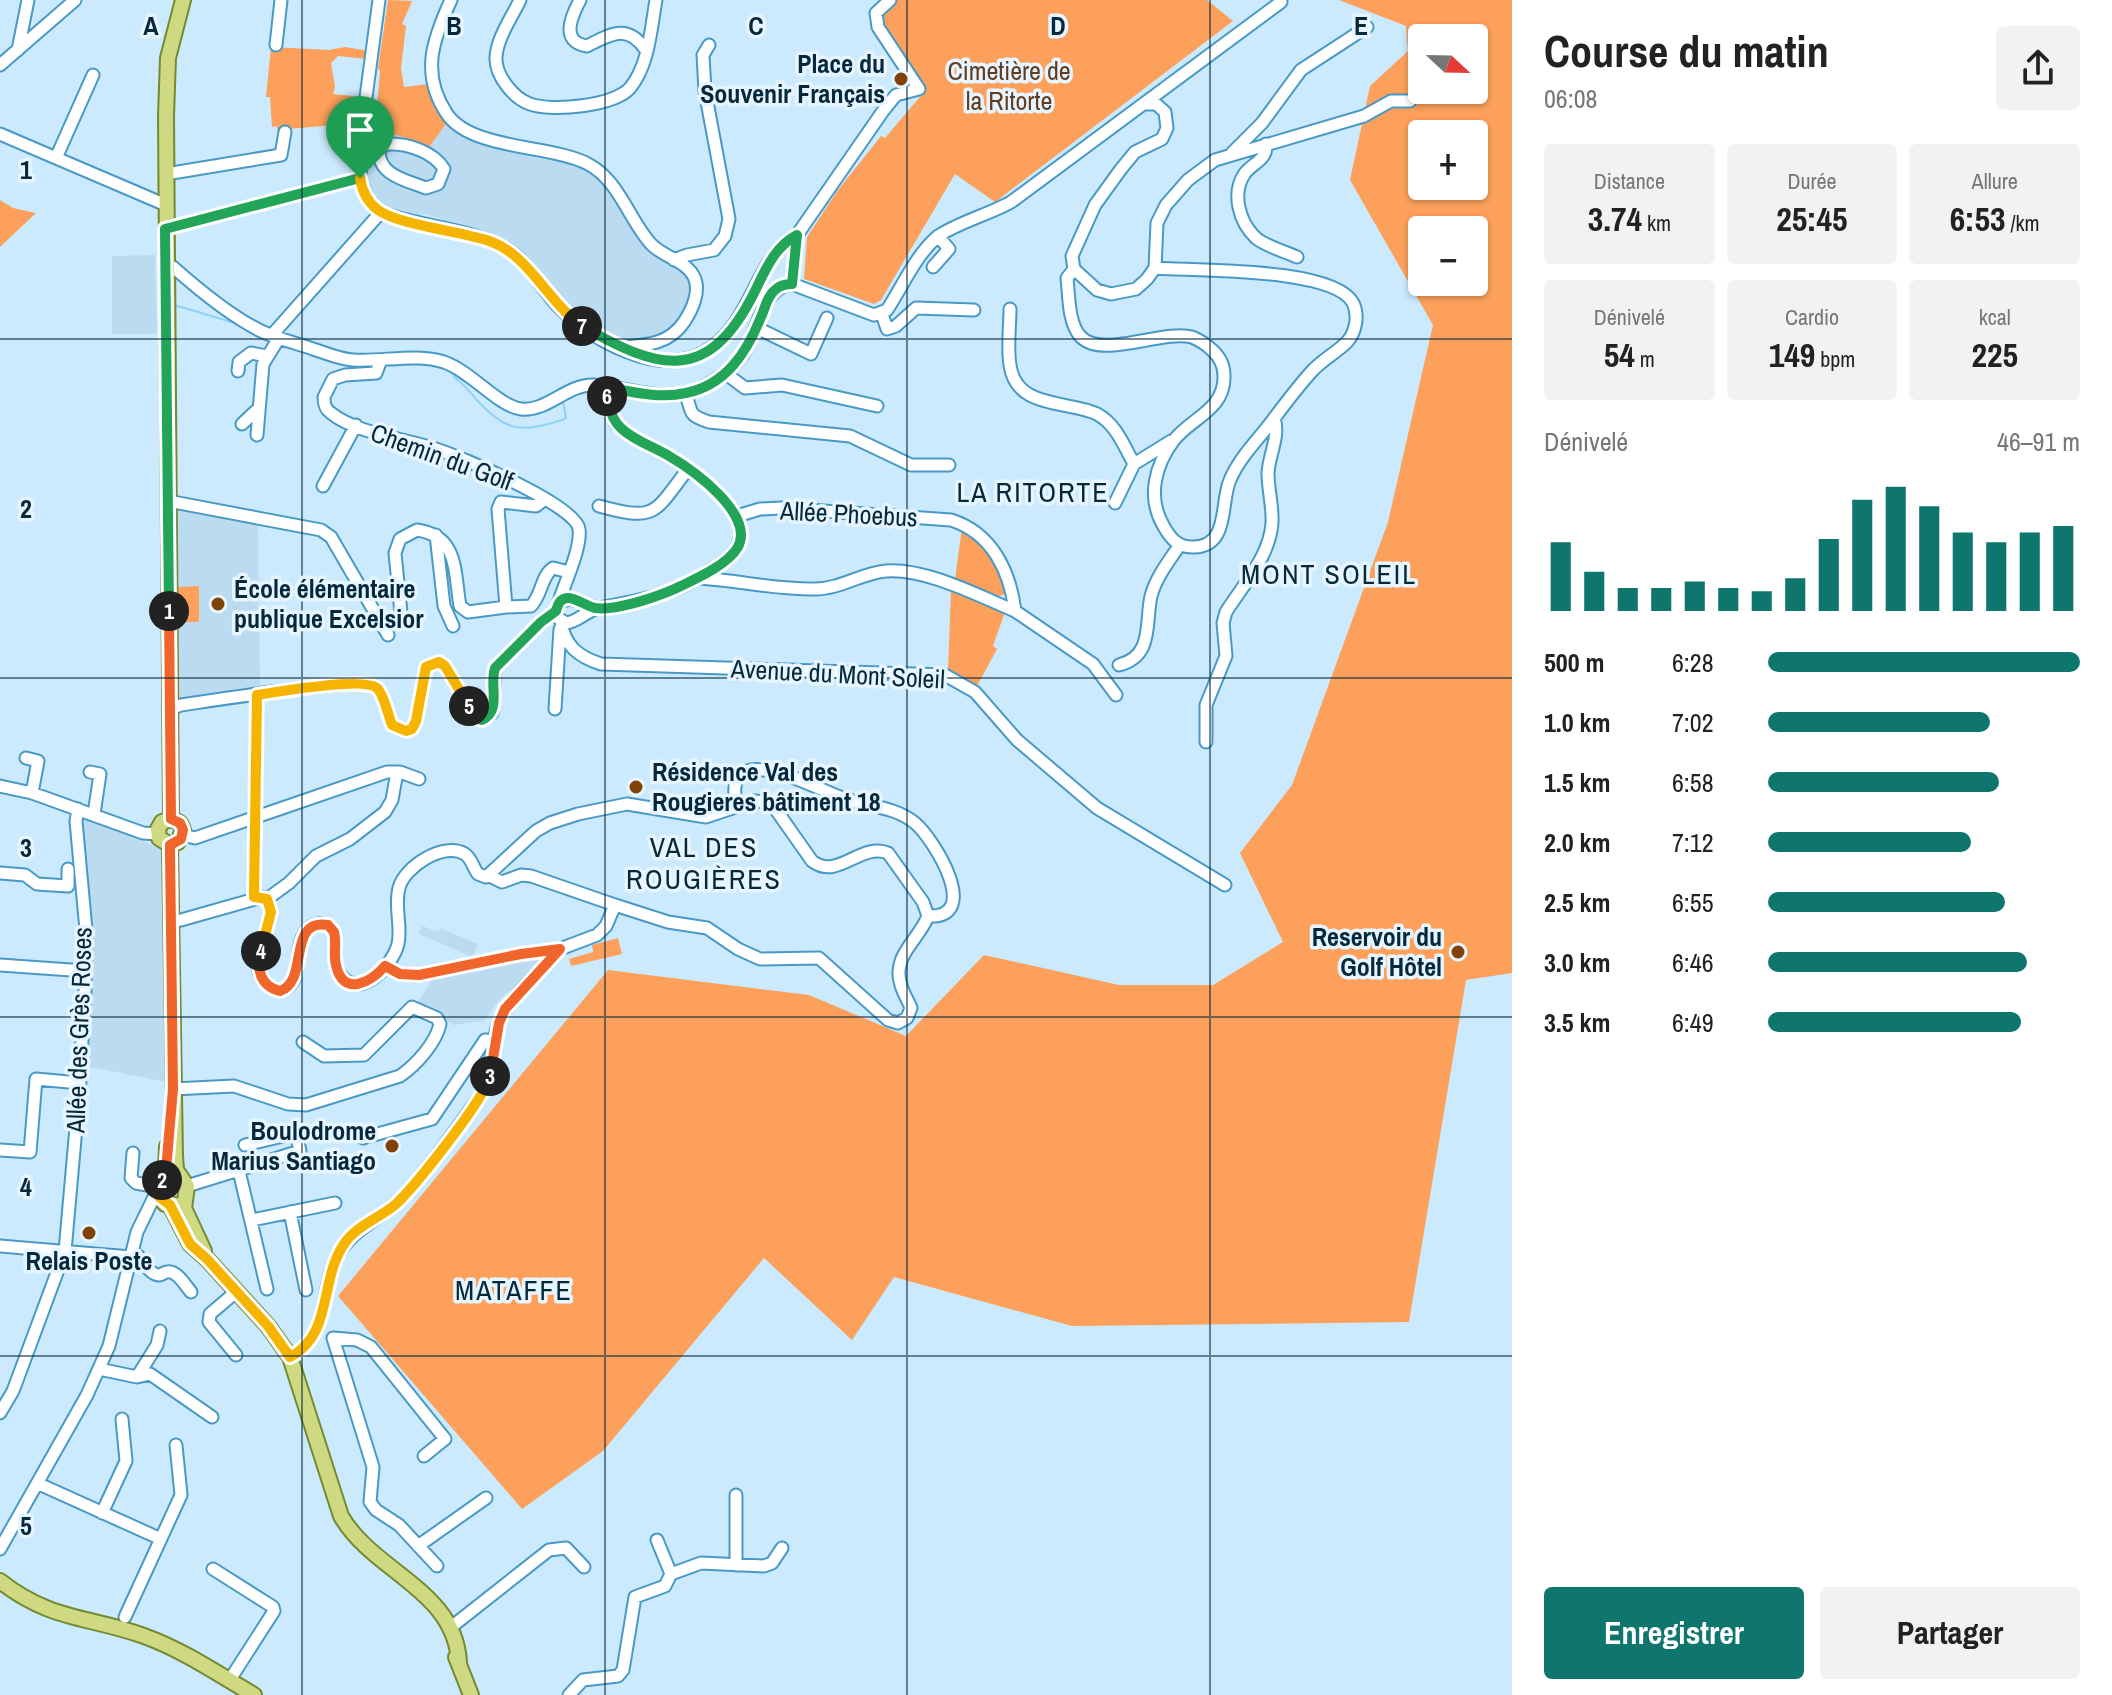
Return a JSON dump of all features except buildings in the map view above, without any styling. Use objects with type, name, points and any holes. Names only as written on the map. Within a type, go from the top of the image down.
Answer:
[{"type":"main road","points":[[171,819],[165,229],[167,71],[183,0]]},
{"type":"main road","points":[[171,819],[180,823],[183,835],[178,842],[170,845],[162,841],[158,834],[162,822],[171,819]]},
{"type":"main road","points":[[170,845],[173,1089],[170,1191],[184,1208],[207,1259],[268,1326],[290,1357],[341,1516],[366,1547],[428,1596],[450,1628],[457,1645],[459,1663]]},
{"type":"main road","points":[[0,1581],[16,1594],[52,1612],[120,1628],[163,1643],[254,1695]]},
{"type":"main road","points":[[417,1587],[459,1663],[471,1695]]},
{"type":"street","points":[[18,50],[28,0]]},
{"type":"street","points":[[0,65],[75,0]]},
{"type":"street","points":[[276,45],[281,0]]},
{"type":"street","points":[[379,0],[362,127],[360,178],[367,198],[381,212],[506,248],[581,325],[624,350],[654,360],[673,362],[694,357],[715,345],[741,317],[777,251],[797,235],[883,111],[896,95],[919,89],[878,27],[876,13],[890,0]]},
{"type":"street","points":[[451,0],[437,30],[431,54],[432,79],[446,114],[465,129],[489,139],[591,165],[606,178],[653,246],[686,267],[695,278],[697,287],[691,310],[679,328],[666,339],[650,345],[625,347],[624,350]]},
{"type":"street","points":[[520,0],[498,47],[496,60],[513,93],[531,104],[548,107],[605,102],[618,97],[633,84],[646,50],[656,0]]},
{"type":"street","points":[[580,0],[572,14],[569,30],[577,44],[587,46],[605,35],[622,33],[635,38],[646,50]]},
{"type":"street","points":[[166,265],[173,267],[250,325],[275,337],[344,359],[421,358],[442,361],[472,376],[499,399],[517,408],[536,407],[581,386],[643,394],[685,394],[725,373],[743,355],[770,295],[782,285],[792,284],[874,315],[882,314],[938,236],[1011,202],[1281,2]]},
{"type":"street","points":[[1229,155],[1256,130],[1301,70],[1367,27]]},
{"type":"street","points":[[674,260],[714,250],[725,236],[729,219],[705,91],[703,55],[709,45]]},
{"type":"street","points":[[56,158],[93,75]]},
{"type":"street","points":[[1144,104],[1156,104],[1165,112],[1167,128],[1162,139],[1135,152],[1095,205],[1072,256],[1074,269],[1097,290],[1111,294],[1136,289],[1147,279],[1155,268],[1157,223],[1166,205],[1188,180],[1215,160],[1364,116],[1391,101],[1408,101]]},
{"type":"street","points":[[166,174],[281,155],[285,132]]},
{"type":"street","points":[[0,134],[166,205]]},
{"type":"street","points":[[401,144],[438,159],[444,169],[438,184],[426,188],[388,173],[378,159],[379,148],[401,144]]},
{"type":"street","points":[[1266,144],[1267,152],[1262,159],[1242,177],[1238,188],[1238,208],[1255,237],[1297,257]]},
{"type":"street","points":[[165,229],[360,178]]},
{"type":"street","points":[[257,435],[263,364],[275,337],[381,212]]},
{"type":"street","points":[[792,284],[797,235]]},
{"type":"street","points":[[933,267],[949,249],[938,236]]},
{"type":"street","points":[[1155,268],[1292,276],[1320,282],[1343,292],[1353,303],[1357,319],[1347,342],[1312,371],[1240,461],[1224,495],[1224,519],[1218,534],[1211,542],[1197,548],[1179,546],[1169,537],[1159,518],[1153,496],[1155,479],[1175,438]]},
{"type":"street","points":[[1074,269],[1067,278],[1073,323],[1081,337],[1102,346],[1190,337],[1216,353],[1224,367],[1225,381],[1220,397],[1209,412],[1134,464],[1115,503]]},
{"type":"street","points":[[882,314],[887,329],[896,326],[916,308],[974,310]]},
{"type":"street","points":[[1010,309],[1010,368],[1020,386],[1032,397],[1095,413],[1113,427],[1134,464]]},
{"type":"street","points":[[757,328],[811,354],[827,318]]},
{"type":"street","points":[[238,371],[239,362],[251,353],[267,356]]},
{"type":"street","name":"Chemin du Golf","points":[[381,360],[376,373],[338,376],[326,390],[326,409],[356,425],[449,454],[545,499],[571,515],[578,523],[580,532],[559,614]]},
{"type":"street","points":[[725,373],[745,388],[782,385],[877,406]]},
{"type":"street","points":[[559,614],[566,623],[598,608],[669,592],[698,578],[738,546],[741,531],[737,516],[713,488],[688,469],[623,431],[609,408],[606,387]]},
{"type":"street","points":[[685,394],[688,410],[694,417],[709,422],[850,436],[911,465],[949,465]]},
{"type":"street","points":[[242,424],[259,408]]},
{"type":"street","points":[[1206,742],[1206,705],[1226,656],[1223,623],[1226,612],[1266,550],[1271,535],[1268,476],[1277,428],[1274,418]]},
{"type":"street","points":[[323,486],[356,425]]},
{"type":"street","points":[[599,506],[634,516],[649,513],[663,502],[688,469]]},
{"type":"street","points":[[506,607],[498,509],[501,502],[536,506],[545,499]]},
{"type":"street","points":[[168,501],[321,530],[331,537],[388,635]]},
{"type":"street","name":"Allée Phoebus","points":[[737,516],[760,509],[781,508],[951,520],[967,525],[981,534],[1000,559],[1015,611]]},
{"type":"street","points":[[401,613],[395,553],[400,539],[417,530],[436,535],[449,546],[460,606],[468,612],[531,606],[537,600],[548,572],[553,568],[569,572]]},
{"type":"street","points":[[436,535],[444,606],[453,626]]},
{"type":"street","points":[[1119,665],[1131,662],[1140,653],[1146,640],[1152,594],[1161,573],[1179,546]]},
{"type":"street","points":[[721,562],[720,574],[726,581]]},
{"type":"street","points":[[698,578],[816,589],[884,571],[923,576],[1015,611],[1093,664],[1116,695]]},
{"type":"street","points":[[567,585],[581,609],[572,637],[575,651]]},
{"type":"street","points":[[555,709],[559,614],[563,599],[598,608]]},
{"type":"street","points":[[170,709],[257,695],[370,684],[378,689],[392,725],[406,731],[412,729],[416,721],[426,667],[439,662],[445,666],[476,718],[482,720],[492,713],[495,668],[541,622],[559,614]]},
{"type":"street","points":[[559,614],[565,639],[575,651]]},
{"type":"street","name":"Avenue du Mont Soleil","points":[[575,651],[585,659],[601,664],[945,675],[975,692],[1017,740],[1097,808],[1225,885]]},
{"type":"street","points":[[254,897],[257,695]]},
{"type":"street","points":[[26,758],[38,761],[32,793]]},
{"type":"street","points":[[737,807],[737,779],[745,771],[756,769],[783,773],[845,799],[902,815],[917,825],[927,837],[953,882],[948,910],[939,917],[928,916]]},
{"type":"street","points":[[90,772],[100,774],[94,814]]},
{"type":"street","points":[[183,835],[195,838],[387,772],[419,779]]},
{"type":"street","points":[[170,921],[254,897],[267,899],[289,883],[316,856],[350,839],[385,812],[392,800],[397,772]]},
{"type":"street","points":[[0,786],[32,793],[143,833],[158,834]]},
{"type":"street","points":[[267,899],[271,912],[258,970],[263,981],[272,989],[281,991],[291,985],[302,938],[309,929],[319,924],[328,925],[334,932],[336,966],[346,981],[356,984],[367,982],[385,966],[398,944],[396,906],[399,889],[410,871],[434,855],[457,851],[468,857],[478,874],[502,882],[521,875],[531,876],[668,922],[707,928],[743,952],[760,959],[819,958],[888,1020],[896,1023],[903,1021],[911,1011],[899,978],[901,959],[921,932],[928,916],[923,902],[886,852],[866,852],[833,868],[823,867],[812,861],[771,805],[757,800],[706,817],[631,804],[578,814],[536,831],[490,876]]},
{"type":"street","name":"Allée des Grès Roses","points":[[0,1413],[13,1391],[65,1251],[80,1083],[85,971],[86,930],[76,821],[78,809]]},
{"type":"street","points":[[0,873],[25,875],[37,884],[68,886],[68,869]]},
{"type":"street","points":[[385,966],[400,974],[419,975],[560,949],[597,935],[606,926],[615,905]]},
{"type":"street","points":[[290,1357],[305,1349],[317,1331],[337,1257],[357,1230],[404,1196],[481,1095],[492,1069],[495,1041],[505,1009],[560,949]]},
{"type":"street","points":[[0,965],[85,971]]},
{"type":"street","points":[[173,1089],[234,1086],[288,1104],[306,1105],[400,1076],[409,1070],[438,1033],[440,1024],[437,1018],[412,1007],[364,1055],[324,1056],[303,1042]]},
{"type":"street","points":[[363,1138],[432,1119],[485,1040],[495,1041]]},
{"type":"street","points":[[0,1150],[30,1152],[36,1079],[80,1083]]},
{"type":"street","points":[[133,1153],[131,1178],[136,1183],[170,1191],[300,1151],[296,1133],[245,1145]]},
{"type":"street","points":[[239,1171],[267,1289]]},
{"type":"street","points":[[0,1549],[39,1484],[99,1369],[109,1346],[131,1255],[144,1219],[170,1191]]},
{"type":"street","points":[[252,1220],[335,1203]]},
{"type":"street","points":[[290,1212],[306,1290]]},
{"type":"street","points":[[0,1246],[137,1254],[152,1273],[174,1272],[191,1292]]},
{"type":"street","points":[[236,1355],[209,1322],[210,1314],[237,1291]]},
{"type":"street","points":[[137,1377],[157,1345],[160,1331]]},
{"type":"street","points":[[317,1331],[333,1338],[357,1340],[371,1347],[445,1439],[424,1456]]},
{"type":"street","points":[[333,1338],[373,1467],[370,1502],[376,1510],[399,1525],[437,1566]]},
{"type":"street","points":[[99,1369],[137,1377],[150,1374],[212,1417]]},
{"type":"street","points":[[102,1513],[126,1461],[122,1419]]},
{"type":"street","points":[[125,1617],[182,1493],[176,1445]]},
{"type":"street","points":[[39,1484],[161,1539]]},
{"type":"street","points":[[736,1495],[736,1565]]},
{"type":"street","points":[[418,1546],[486,1498]]},
{"type":"street","points":[[0,1538],[11,1529]]},
{"type":"street","points":[[657,1540],[671,1574]]},
{"type":"street","points":[[450,1628],[549,1550],[566,1548],[584,1567]]},
{"type":"street","points":[[569,1695],[583,1680],[618,1676],[623,1670],[635,1597],[665,1586],[671,1574],[701,1563],[764,1566],[772,1563],[782,1548]]},
{"type":"street","points":[[213,1569],[273,1607],[274,1611],[229,1681]]},
{"type":"shaded area","points":[[446,124],[458,133],[513,153],[588,168],[692,279],[691,301],[675,327],[650,340],[622,341],[612,337],[576,318],[506,240],[442,222],[442,219],[425,214],[413,216],[375,200],[367,183],[368,130],[375,131],[378,139],[397,135],[428,147]]},
{"type":"shaded area","points":[[155,255],[157,334],[112,334],[112,256]]},
{"type":"shaded area","name":"École élémentaire publique Excelsior","points":[[177,505],[254,518],[258,524],[260,689],[178,700]]},
{"type":"shaded area","points":[[83,817],[162,849],[167,1082],[85,1066],[91,989]]},
{"type":"shaded area","points":[[422,926],[439,932],[440,928],[478,944],[472,957],[419,934]]},
{"type":"shaded area","points":[[545,955],[544,960],[501,998],[484,1021],[453,1025],[418,1002],[433,978]]},
{"type":"green space","points":[[388,0],[412,1],[402,24],[406,26],[401,68],[404,87],[428,84],[435,109],[446,124],[429,147],[397,135],[378,139],[375,131],[378,69]]},
{"type":"green space","name":"Cimetière de la Ritorte","points":[[895,0],[1207,0],[1233,21],[995,202],[955,174],[881,300],[874,304],[804,279],[807,237],[838,190],[881,136],[885,138],[924,92],[880,25],[879,15]]},
{"type":"green space","points":[[1339,0],[1512,0],[1512,973],[1466,980],[1409,1322],[1072,1326],[894,1277],[852,1340],[764,1258],[603,1451],[522,1509],[338,1296],[608,970],[809,995],[906,1036],[984,955],[1119,985],[1213,985],[1283,942],[1240,853],[1292,785],[1388,522],[1433,325],[1416,296],[1488,296],[1488,216],[1408,216],[1408,281],[1350,180],[1370,86],[1408,51],[1406,26]]},
{"type":"green space","points":[[271,47],[329,50],[345,47],[369,51],[367,59],[338,56],[331,63],[335,87],[333,94],[362,97],[357,123],[277,130],[277,126],[272,127],[270,97],[266,97]]},
{"type":"green space","points":[[0,200],[13,208],[36,213],[0,247]]},
{"type":"green space","points":[[962,528],[992,556],[1005,594],[999,596],[955,579]]},
{"type":"green space","points":[[199,586],[199,622],[178,622],[177,587]]},
{"type":"green space","points":[[951,590],[1005,612],[993,646],[997,649],[976,688],[948,671]]},
{"type":"green space","points":[[618,938],[622,954],[571,966],[569,959],[593,952],[592,945]]},
{"type":"waterway","points":[[174,305],[235,323]]},
{"type":"waterway","points":[[454,377],[487,411],[515,427],[536,427],[566,418],[563,401]]},
{"type":"place","name":"Place du Souvenir Français","points":[[901,79]]},
{"type":"place","name":"École élémentaire publique Excelsior","points":[[218,604]]},
{"type":"place","name":"Résidence Val des Rougieres bâtiment 18","points":[[636,787]]},
{"type":"place","name":"Reservoir du Golf Hôtel","points":[[1458,952]]},
{"type":"place","name":"Boulodrome Marius Santiago","points":[[392,1146]]},
{"type":"place","name":"Relais Poste","points":[[89,1233]]},
{"type":"district","name":"LA RITORTE","points":[[1033,492]]},
{"type":"district","name":"MONT SOLEIL","points":[[1329,574]]},
{"type":"district","name":"VAL DES ROUGIÈRES","points":[[704,863]]},
{"type":"district","name":"MATAFFE","points":[[514,1290]]},
{"type":"route","points":[[360,178],[363,192],[381,212],[506,248],[574,320],[631,353],[664,362],[694,357],[724,337],[741,317],[777,251],[797,235],[792,284],[782,285],[770,295],[749,346],[725,373],[685,394],[643,394],[606,387],[609,408],[623,431],[688,469],[713,488],[737,516],[741,531],[738,546],[727,559],[669,592],[635,602],[598,608],[571,598],[563,599],[556,611],[495,668],[492,713],[482,720],[476,718],[445,666],[439,662],[426,667],[416,721],[412,729],[406,731],[392,725],[378,689],[370,684],[257,695],[254,897],[265,898],[271,906],[258,965],[259,974],[268,986],[280,991],[291,985],[302,938],[309,929],[319,924],[328,925],[334,932],[338,972],[346,981],[356,984],[367,982],[385,966],[400,974],[419,975],[560,949],[505,1009],[495,1041],[489,1081],[481,1095],[404,1196],[357,1230],[347,1241],[330,1274],[317,1331],[305,1349],[290,1357],[268,1326],[190,1244],[170,1205],[161,1200],[157,1191],[166,1170],[173,1089],[170,845],[178,842],[183,835],[180,823],[171,819],[165,229],[360,178]]}]
